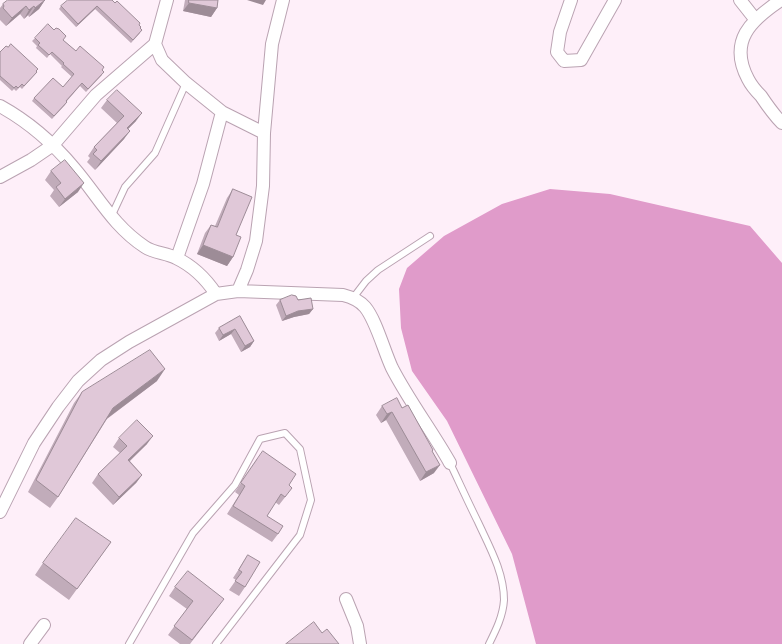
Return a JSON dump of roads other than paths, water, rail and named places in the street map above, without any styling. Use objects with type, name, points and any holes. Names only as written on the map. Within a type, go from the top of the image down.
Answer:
[{"type":"street","points":[[0,177],[31,160],[53,145],[96,95],[155,44],[167,0]]},
{"type":"street","points":[[238,291],[247,270],[256,241],[263,186],[264,133],[272,44],[282,0]]},
{"type":"street","points":[[571,0],[560,32],[556,52],[564,61],[581,60],[615,0]]},
{"type":"street","points":[[740,0],[755,19]]},
{"type":"street","points":[[782,0],[755,19],[742,39],[740,54],[748,80],[782,123]]},
{"type":"street","points":[[155,44],[162,60],[186,83],[222,112],[264,133]]},
{"type":"street","points":[[0,106],[33,128],[53,145],[75,169],[111,217],[125,232],[146,248],[177,258],[204,277],[216,294]]},
{"type":"street","points":[[177,258],[203,184],[222,112]]},
{"type":"street","points":[[0,512],[34,444],[58,407],[78,381],[101,360],[129,342],[216,294],[238,291],[343,295],[360,302],[366,308],[392,368],[450,463]]},
{"type":"street","points":[[346,599],[357,626],[360,644]]},
{"type":"street","points":[[30,644],[44,625]]},
{"type":"lane","points":[[111,217],[125,187],[155,153],[186,83]]},
{"type":"lane","points":[[353,298],[366,281],[378,270],[430,236]]},
{"type":"lane","points":[[129,644],[193,533],[235,485],[260,439],[285,433],[300,449],[311,500],[300,535],[216,644]]},
{"type":"lane","points":[[450,463],[492,552],[503,587],[504,602],[497,630],[490,644]]}]
